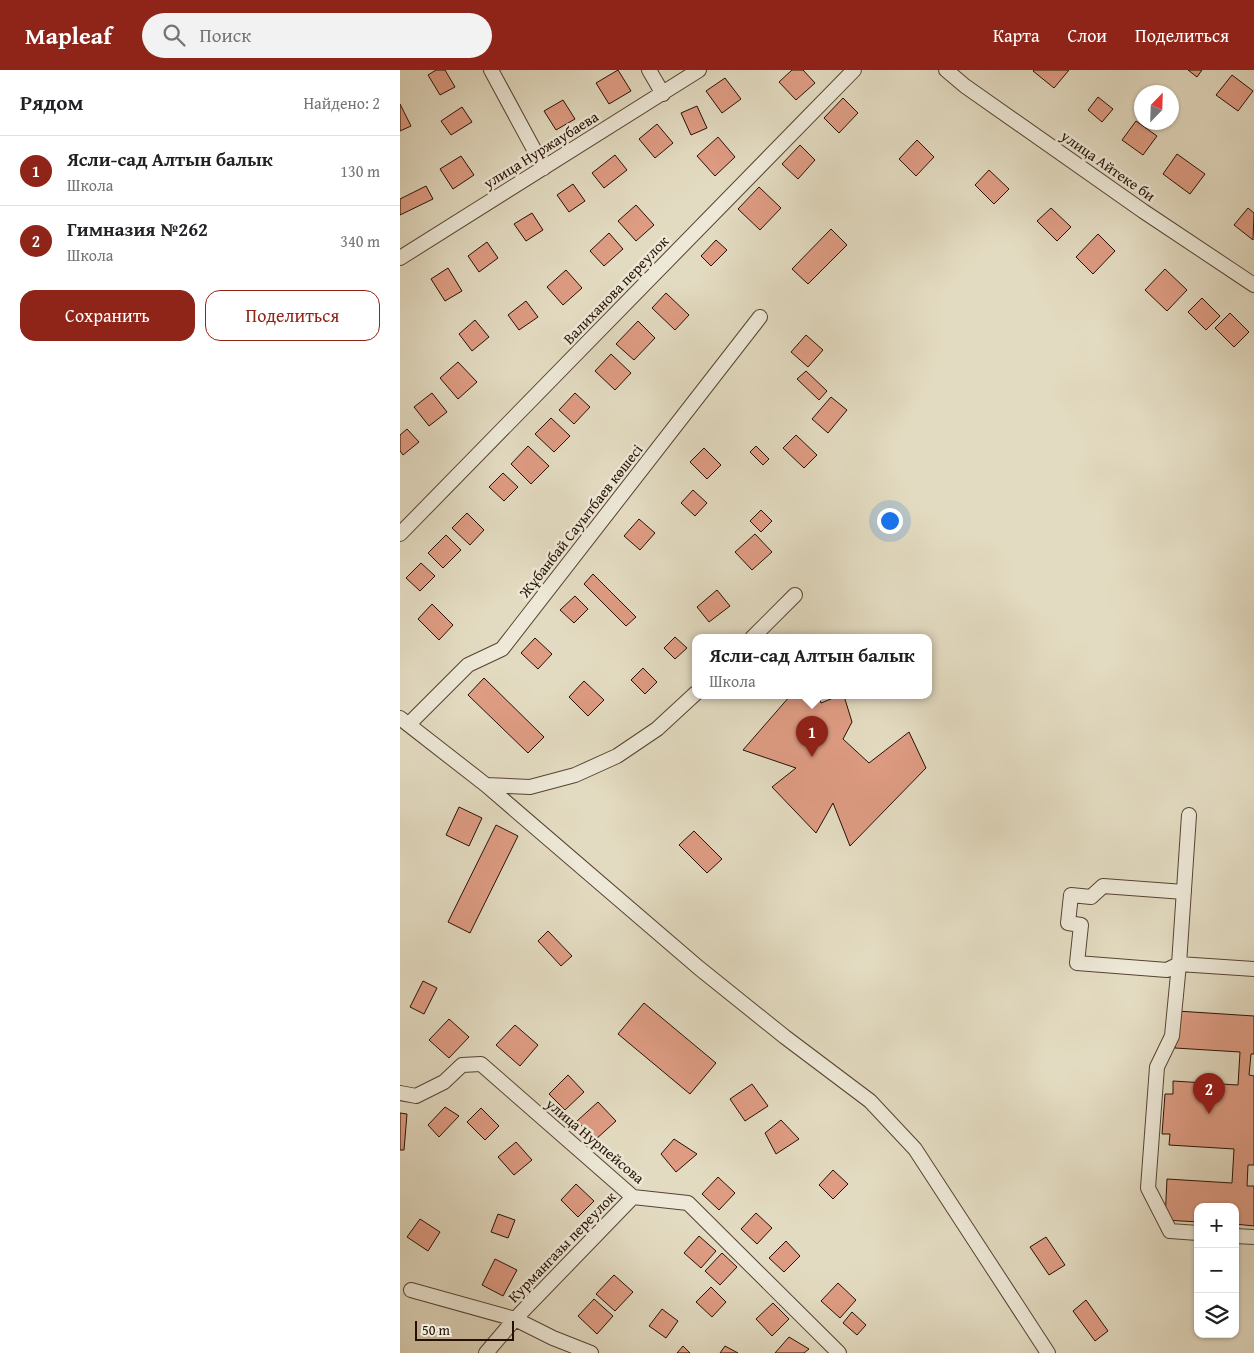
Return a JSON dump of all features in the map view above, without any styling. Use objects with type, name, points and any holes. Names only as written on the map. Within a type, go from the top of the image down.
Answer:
[{"type":"street","points":[[491,70],[544,168]]},
{"type":"street","points":[[649,70],[663,94]]},
{"type":"street","name":"улица Нуржаубаева","points":[[400,258],[699,70]]},
{"type":"street","name":"Валиханова переулок","points":[[400,534],[854,70]]},
{"type":"street","name":"улица Айтеке би","points":[[946,70],[964,86],[1127,200],[1254,285]]},
{"type":"street","name":"Жұбанбай Сауытбаев көшесі","points":[[404,721],[468,665],[502,649],[760,317]]},
{"type":"street","points":[[756,634],[795,595]]},
{"type":"street","points":[[486,785],[530,787],[575,775],[618,756],[657,729],[692,697]]},
{"type":"street","points":[[404,721],[486,785],[699,968],[785,1037],[870,1101],[915,1149],[1048,1353]]},
{"type":"street","points":[[1189,815],[1172,1036],[1157,1067],[1148,1188],[1170,1231],[1194,1233]]},
{"type":"street","points":[[1184,892],[1103,886],[1091,897],[1071,896],[1068,923],[1081,925],[1077,964],[1167,970],[1179,964],[1254,969]]},
{"type":"street","name":"улица Нурпейсова","points":[[400,1093],[416,1096],[444,1082],[462,1065],[481,1064],[633,1197],[688,1203],[839,1353]]},
{"type":"street","name":"Курмангазы переулок","points":[[486,1353],[515,1318],[633,1197]]},
{"type":"street","points":[[1239,1236],[1254,1237]]},
{"type":"street","points":[[411,1290],[515,1318],[553,1338],[591,1353]]},
{"type":"building","points":[[436,70],[445,70],[455,87],[440,95],[428,75]]},
{"type":"building","points":[[618,70],[631,91],[609,104],[596,83]]},
{"type":"building","points":[[792,70],[803,70],[815,83],[796,100],[779,82]]},
{"type":"building","points":[[1034,70],[1069,70],[1054,88]]},
{"type":"building","points":[[1188,70],[1202,70],[1197,77]]},
{"type":"building","points":[[1232,75],[1253,91],[1238,111],[1216,95]]},
{"type":"building","points":[[725,78],[741,99],[722,113],[706,91]]},
{"type":"building","points":[[1098,97],[1113,109],[1102,122],[1088,110]]},
{"type":"building","points":[[843,98],[858,113],[839,133],[824,118]]},
{"type":"building","points":[[563,100],[575,119],[556,130],[544,111]]},
{"type":"building","points":[[400,104],[411,126],[400,131]]},
{"type":"building","points":[[697,106],[707,128],[691,135],[681,113]]},
{"type":"building","points":[[462,107],[472,122],[451,135],[441,121]]},
{"type":"building","points":[[657,124],[673,143],[655,158],[639,139]]},
{"type":"building","points":[[1134,124],[1134,130],[1149,130],[1157,136],[1143,155],[1122,140]]},
{"type":"building","points":[[718,137],[735,157],[715,176],[697,156]]},
{"type":"building","points":[[917,140],[934,157],[916,176],[899,159]]},
{"type":"building","points":[[800,145],[815,160],[798,179],[782,164]]},
{"type":"building","points":[[1177,154],[1205,174],[1190,194],[1163,174]]},
{"type":"building","points":[[615,155],[627,170],[604,188],[592,173]]},
{"type":"building","points":[[461,156],[474,175],[453,189],[440,169]]},
{"type":"building","points":[[989,170],[1009,189],[994,204],[975,185]]},
{"type":"building","points":[[573,184],[585,201],[569,212],[557,195]]},
{"type":"building","points":[[426,186],[433,199],[400,215],[400,199]]},
{"type":"building","points":[[759,187],[781,208],[760,230],[738,209]]},
{"type":"building","points":[[636,205],[654,225],[636,241],[618,221]]},
{"type":"building","points":[[1051,208],[1071,227],[1057,241],[1037,221]]},
{"type":"building","points":[[1248,208],[1254,213],[1253,240],[1234,225]]},
{"type":"building","points":[[532,213],[543,230],[526,241],[514,224]]},
{"type":"building","points":[[831,229],[847,245],[808,284],[792,269]]},
{"type":"building","points":[[609,233],[623,249],[604,266],[590,251]]},
{"type":"building","points":[[1098,234],[1115,251],[1093,274],[1076,257]]},
{"type":"building","points":[[716,240],[727,250],[711,266],[701,256]]},
{"type":"building","points":[[487,242],[498,258],[479,272],[468,256]]},
{"type":"building","points":[[448,268],[462,291],[445,301],[431,279]]},
{"type":"building","points":[[1165,269],[1187,290],[1167,311],[1145,290]]},
{"type":"building","points":[[566,270],[582,288],[563,305],[547,287]]},
{"type":"building","points":[[666,293],[689,315],[675,330],[652,308]]},
{"type":"building","points":[[1202,298],[1220,316],[1206,330],[1188,312]]},
{"type":"building","points":[[526,301],[538,317],[519,330],[508,315]]},
{"type":"building","points":[[1230,313],[1249,332],[1234,347],[1215,328]]},
{"type":"building","points":[[475,320],[489,337],[472,351],[459,334]]},
{"type":"building","points":[[638,321],[655,338],[634,360],[616,344]]},
{"type":"building","points":[[806,335],[823,350],[808,367],[791,352]]},
{"type":"building","points":[[611,354],[631,373],[615,390],[595,371]]},
{"type":"building","points":[[458,362],[477,382],[458,399],[440,378]]},
{"type":"building","points":[[806,371],[827,391],[819,400],[797,379]]},
{"type":"building","points":[[432,393],[447,412],[429,426],[414,407]]},
{"type":"building","points":[[575,393],[590,407],[574,424],[559,410]]},
{"type":"building","points":[[831,397],[847,410],[828,433],[812,419]]},
{"type":"building","points":[[551,418],[570,436],[554,452],[535,434]]},
{"type":"building","points":[[407,429],[419,442],[403,455],[400,451],[400,435]]},
{"type":"building","points":[[796,435],[817,455],[804,468],[783,448]]},
{"type":"building","points":[[528,446],[549,466],[531,484],[511,464]]},
{"type":"building","points":[[756,446],[769,459],[763,465],[750,452]]},
{"type":"building","points":[[704,448],[721,465],[707,479],[690,462]]},
{"type":"building","points":[[503,473],[518,487],[504,501],[489,487]]},
{"type":"building","points":[[693,490],[707,503],[695,516],[681,503]]},
{"type":"building","points":[[761,510],[772,521],[761,532],[750,521]]},
{"type":"building","points":[[467,513],[484,530],[470,545],[452,528]]},
{"type":"building","points":[[639,519],[655,533],[640,550],[624,536]]},
{"type":"building","points":[[755,534],[772,552],[752,570],[735,552]]},
{"type":"building","points":[[446,535],[461,550],[443,568],[428,553]]},
{"type":"building","points":[[421,563],[435,576],[420,591],[406,578]]},
{"type":"building","points":[[593,574],[636,617],[626,626],[584,584]]},
{"type":"building","points":[[717,590],[730,606],[709,622],[697,607]]},
{"type":"building","points":[[575,596],[588,609],[574,623],[560,610]]},
{"type":"building","points":[[432,604],[453,625],[439,640],[418,619]]},
{"type":"building","points":[[675,637],[687,648],[675,659],[664,648]]},
{"type":"building","points":[[535,638],[552,654],[538,669],[521,653]]},
{"type":"building","points":[[643,668],[657,682],[645,694],[631,680]]},
{"type":"building","points":[[484,678],[544,737],[528,753],[468,695]]},
{"type":"building","points":[[584,681],[604,700],[588,716],[569,697]]},
{"type":"building","points":[[787,699],[820,699],[821,703],[831,699],[845,699],[852,722],[843,739],[869,763],[909,732],[926,768],[850,846],[833,803],[816,833],[772,787],[796,768],[743,750]]},
{"type":"building","points":[[459,807],[482,818],[469,846],[446,835]]},
{"type":"building","points":[[496,825],[518,836],[470,933],[448,922]]},
{"type":"building","points":[[694,831],[722,859],[707,873],[679,845]]},
{"type":"building","points":[[548,931],[572,956],[561,966],[538,941]]},
{"type":"building","points":[[423,981],[437,988],[424,1014],[410,1007]]},
{"type":"building","points":[[644,1003],[716,1063],[690,1094],[618,1034]]},
{"type":"building","points":[[1177,1011],[1254,1016],[1254,1054],[1251,1054],[1249,1075],[1254,1076],[1254,1165],[1248,1165],[1247,1186],[1254,1186],[1254,1226],[1239,1224],[1239,1203],[1194,1203],[1194,1222],[1165,1220],[1167,1179],[1232,1183],[1234,1149],[1169,1145],[1170,1134],[1162,1134],[1165,1094],[1173,1094],[1173,1081],[1238,1085],[1240,1052],[1175,1048]]},
{"type":"building","points":[[449,1019],[469,1037],[449,1058],[429,1040]]},
{"type":"building","points":[[515,1025],[538,1045],[520,1066],[496,1045]]},
{"type":"building","points":[[568,1075],[584,1092],[565,1110],[549,1094]]},
{"type":"building","points":[[752,1084],[768,1106],[745,1121],[730,1099]]},
{"type":"building","points":[[598,1102],[616,1121],[595,1140],[577,1121]]},
{"type":"building","points":[[445,1107],[459,1116],[439,1137],[428,1125]]},
{"type":"building","points":[[481,1108],[499,1126],[485,1140],[467,1122]]},
{"type":"building","points":[[400,1113],[407,1114],[404,1150],[400,1150]]},
{"type":"building","points":[[781,1120],[799,1139],[776,1154],[765,1133]]},
{"type":"building","points":[[674,1139],[697,1154],[676,1172],[661,1154]]},
{"type":"building","points":[[516,1142],[532,1160],[514,1175],[498,1157]]},
{"type":"building","points":[[833,1170],[848,1184],[833,1199],[819,1185]]},
{"type":"building","points":[[718,1177],[735,1193],[719,1210],[702,1194]]},
{"type":"building","points":[[576,1184],[594,1201],[578,1217],[561,1200]]},
{"type":"building","points":[[756,1213],[772,1228],[757,1244],[741,1229]]},
{"type":"building","points":[[498,1214],[515,1220],[508,1238],[491,1232]]},
{"type":"building","points":[[420,1219],[440,1232],[428,1251],[407,1237]]},
{"type":"building","points":[[699,1236],[716,1251],[701,1268],[684,1253]]},
{"type":"building","points":[[1046,1237],[1065,1265],[1049,1275],[1030,1247]]},
{"type":"building","points":[[786,1241],[800,1256],[784,1272],[769,1258]]},
{"type":"building","points":[[722,1253],[737,1267],[720,1285],[705,1271]]},
{"type":"building","points":[[495,1259],[517,1270],[503,1296],[482,1285]]},
{"type":"building","points":[[614,1275],[633,1292],[615,1311],[596,1294]]},
{"type":"building","points":[[838,1283],[856,1300],[840,1318],[821,1301]]},
{"type":"building","points":[[711,1287],[726,1302],[712,1317],[696,1302]]},
{"type":"building","points":[[594,1299],[613,1316],[597,1334],[578,1316]]},
{"type":"building","points":[[1086,1300],[1108,1331],[1095,1341],[1073,1311]]},
{"type":"building","points":[[773,1303],[789,1319],[772,1336],[756,1319]]},
{"type":"building","points":[[662,1309],[678,1321],[666,1338],[649,1326]]},
{"type":"building","points":[[852,1312],[866,1325],[857,1335],[843,1323]]},
{"type":"building","points":[[789,1337],[809,1349],[804,1353],[775,1353]]},
{"type":"building","points":[[683,1346],[690,1353],[677,1353]]},
{"type":"building","points":[[725,1346],[738,1353],[720,1353]]},
{"type":"place","name":"Ясли-сад Алтын балык","points":[[812,757]]},
{"type":"place","name":"Гимназия №262","points":[[1209,1114]]}]
